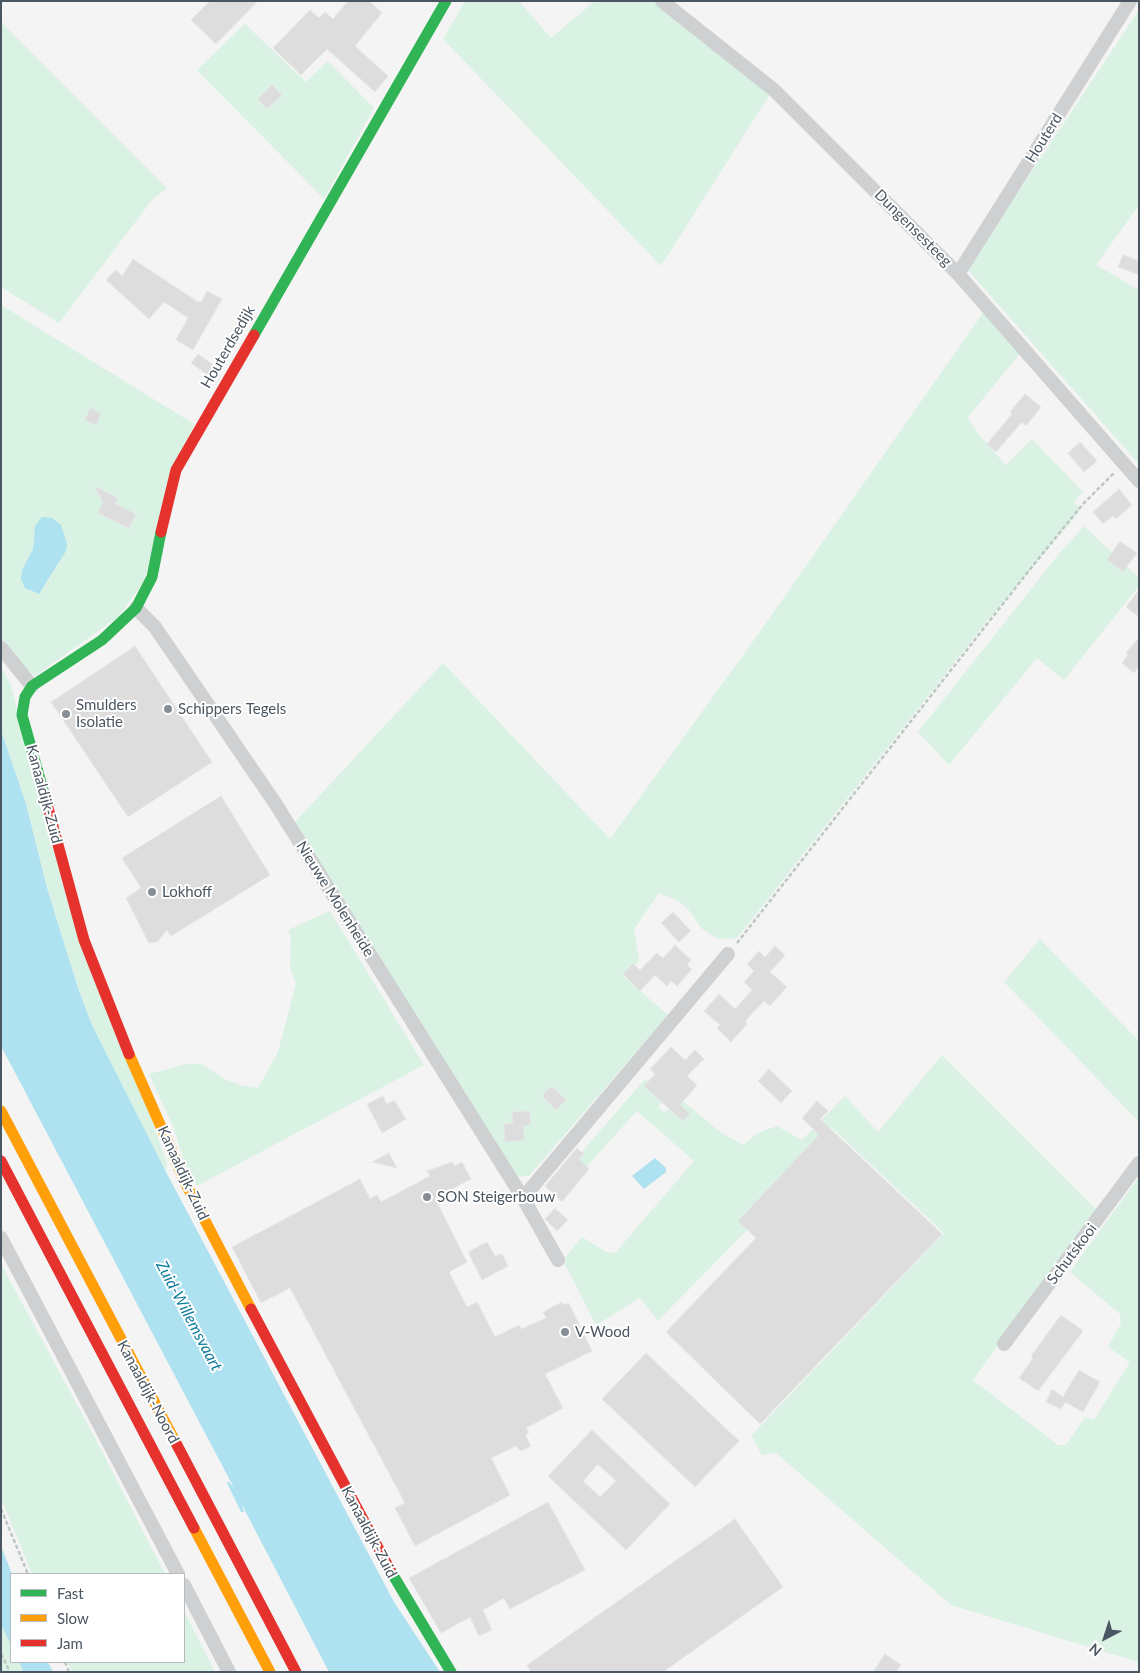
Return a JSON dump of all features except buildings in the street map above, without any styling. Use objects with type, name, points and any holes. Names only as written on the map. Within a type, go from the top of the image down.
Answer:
[{"type":"main road","name":"Houterdsedijk","points":[[32,686],[102,640],[136,608],[152,577],[176,470],[446,1]]},
{"type":"main road","name":"Kanaaldijk-Zuid","points":[[32,686],[25,697],[22,714],[84,940],[124,1044],[188,1186],[274,1353],[398,1587],[451,1672]]},
{"type":"main road","name":"Kanaaldijk-Noord","points":[[1,1111],[296,1672]]},
{"type":"main road","name":"Kanaaldijk-Noord","points":[[1,1161],[270,1672]]},
{"type":"street","name":"Dungensesteeg","points":[[662,1],[774,90],[958,274],[1139,481]]},
{"type":"street","name":"Houterd","points":[[958,274],[1130,1]]},
{"type":"street","name":"Nieuwe Molenheide","points":[[136,608],[156,627],[275,803],[523,1198],[558,1260]]},
{"type":"street","points":[[1,648],[32,686]]},
{"type":"street","points":[[523,1198],[728,954]]},
{"type":"street","name":"Schutskooi","points":[[1004,1344],[1139,1163]]},
{"type":"street","points":[[1,1238],[177,1573]]},
{"type":"street","points":[[185,1588],[229,1672]]},
{"type":"path","points":[[728,954],[1035,563],[1083,504],[1124,464]]},
{"type":"path","points":[[1,1509],[28,1573]]},
{"type":"path","points":[[1,1654],[10,1672]]},
{"type":"green space","points":[[465,1],[519,1],[551,38],[595,1],[655,1],[770,94],[661,266],[443,39]]},
{"type":"green space","points":[[1139,10],[1139,205],[1096,265],[1139,290],[1139,464],[967,269]]},
{"type":"green space","points":[[1,22],[167,188],[152,200],[59,323],[1,287]]},
{"type":"green space","points":[[245,24],[306,82],[328,61],[374,108],[324,199],[197,70]]},
{"type":"green space","points":[[1,305],[194,424],[143,583],[118,617],[35,676],[17,661],[1,639]],"holes":[[[34,531],[61,559],[47,582],[36,592],[30,591],[22,570],[33,549]]]},
{"type":"green space","points":[[985,310],[1022,351],[968,417],[977,433],[1006,465],[1032,439],[1083,492],[1074,502],[1081,509],[980,630],[737,938],[718,939],[702,929],[688,909],[677,900],[659,893],[634,929],[639,961],[624,977],[668,1015],[529,1176],[516,1177],[295,822],[443,663],[610,839],[759,633]]},
{"type":"green space","points":[[1084,526],[1139,578],[1139,586],[1064,680],[1037,658],[949,765],[918,732],[1058,555]]},
{"type":"green space","points":[[1,667],[11,685],[41,801],[167,1164],[166,1172],[91,1023],[78,988],[47,888],[26,804],[1,730]]},
{"type":"green space","points":[[330,911],[424,1065],[197,1186],[184,1162],[173,1126],[149,1074],[187,1064],[202,1064],[224,1079],[243,1086],[258,1088],[278,1052],[296,984],[290,968],[291,936],[288,930]]},
{"type":"green space","points":[[1040,939],[1139,1041],[1139,1122],[1004,982]]},
{"type":"green space","points":[[942,1055],[1096,1209],[973,1380],[1058,1445],[1066,1445],[1085,1417],[1094,1420],[1130,1362],[1108,1347],[1121,1323],[1120,1314],[1070,1272],[1139,1177],[1138,1662],[951,1605],[776,1453],[762,1455],[751,1436],[944,1233],[831,1127],[776,1200],[658,1321],[640,1298],[596,1325],[563,1260],[582,1237],[608,1253],[616,1252],[694,1161],[637,1111],[577,1177],[567,1169],[645,1079],[666,1098],[658,1107],[665,1113],[679,1098],[719,1131],[743,1145],[758,1133],[777,1126],[802,1140],[845,1096],[878,1132]]},
{"type":"green space","points":[[1,1264],[95,1438],[164,1573],[32,1573],[1,1498]]},
{"type":"green space","points":[[185,1613],[215,1672],[72,1672],[68,1663],[185,1663]]},
{"type":"green space","points":[[1,1625],[10,1643],[10,1663],[20,1663],[24,1672],[1,1672]]},
{"type":"water","points":[[42,517],[52,518],[61,525],[67,544],[66,551],[39,594],[25,588],[21,579],[22,570],[33,549],[35,526]]},
{"type":"water","name":"Zuid-Willemsvaart","points":[[1,730],[26,804],[47,888],[78,988],[91,1023],[166,1172],[394,1602],[440,1672],[329,1672],[241,1503],[244,1512],[241,1512],[227,1483],[228,1481],[234,1488],[1,1046]]},
{"type":"water","points":[[655,1158],[666,1168],[666,1172],[644,1189],[632,1176]]},
{"type":"water","points":[[1,1546],[12,1573],[10,1573],[10,1643],[1,1625]]},
{"type":"water","points":[[20,1663],[48,1663],[53,1672],[24,1672]]},
{"type":"traffic: fast","points":[[254,335],[446,1]]},
{"type":"traffic: fast","points":[[45,797],[22,715],[25,697],[32,686],[102,640],[136,608],[152,577],[161,532]]},
{"type":"traffic: fast","points":[[390,1570],[451,1672]]},
{"type":"traffic: slow","points":[[129,1054],[187,1186],[251,1309]]},
{"type":"traffic: slow","points":[[1,1111],[177,1445]]},
{"type":"traffic: slow","points":[[194,1528],[270,1672]]},
{"type":"traffic: jam","points":[[161,532],[176,470],[254,335]]},
{"type":"traffic: jam","points":[[45,797],[84,940],[129,1054]]},
{"type":"traffic: jam","points":[[1,1161],[194,1528]]},
{"type":"traffic: jam","points":[[251,1309],[390,1570]]},
{"type":"traffic: jam","points":[[177,1445],[296,1672]]},
{"type":"place","name":"Schippers Tegels","points":[[168,709]]},
{"type":"place","name":"Smulders Isolatie","points":[[66,714]]},
{"type":"place","name":"Lokhoff","points":[[152,892]]},
{"type":"place","name":"SON Steigerbouw","points":[[427,1197]]},
{"type":"place","name":"V-Wood","points":[[565,1332]]}]
